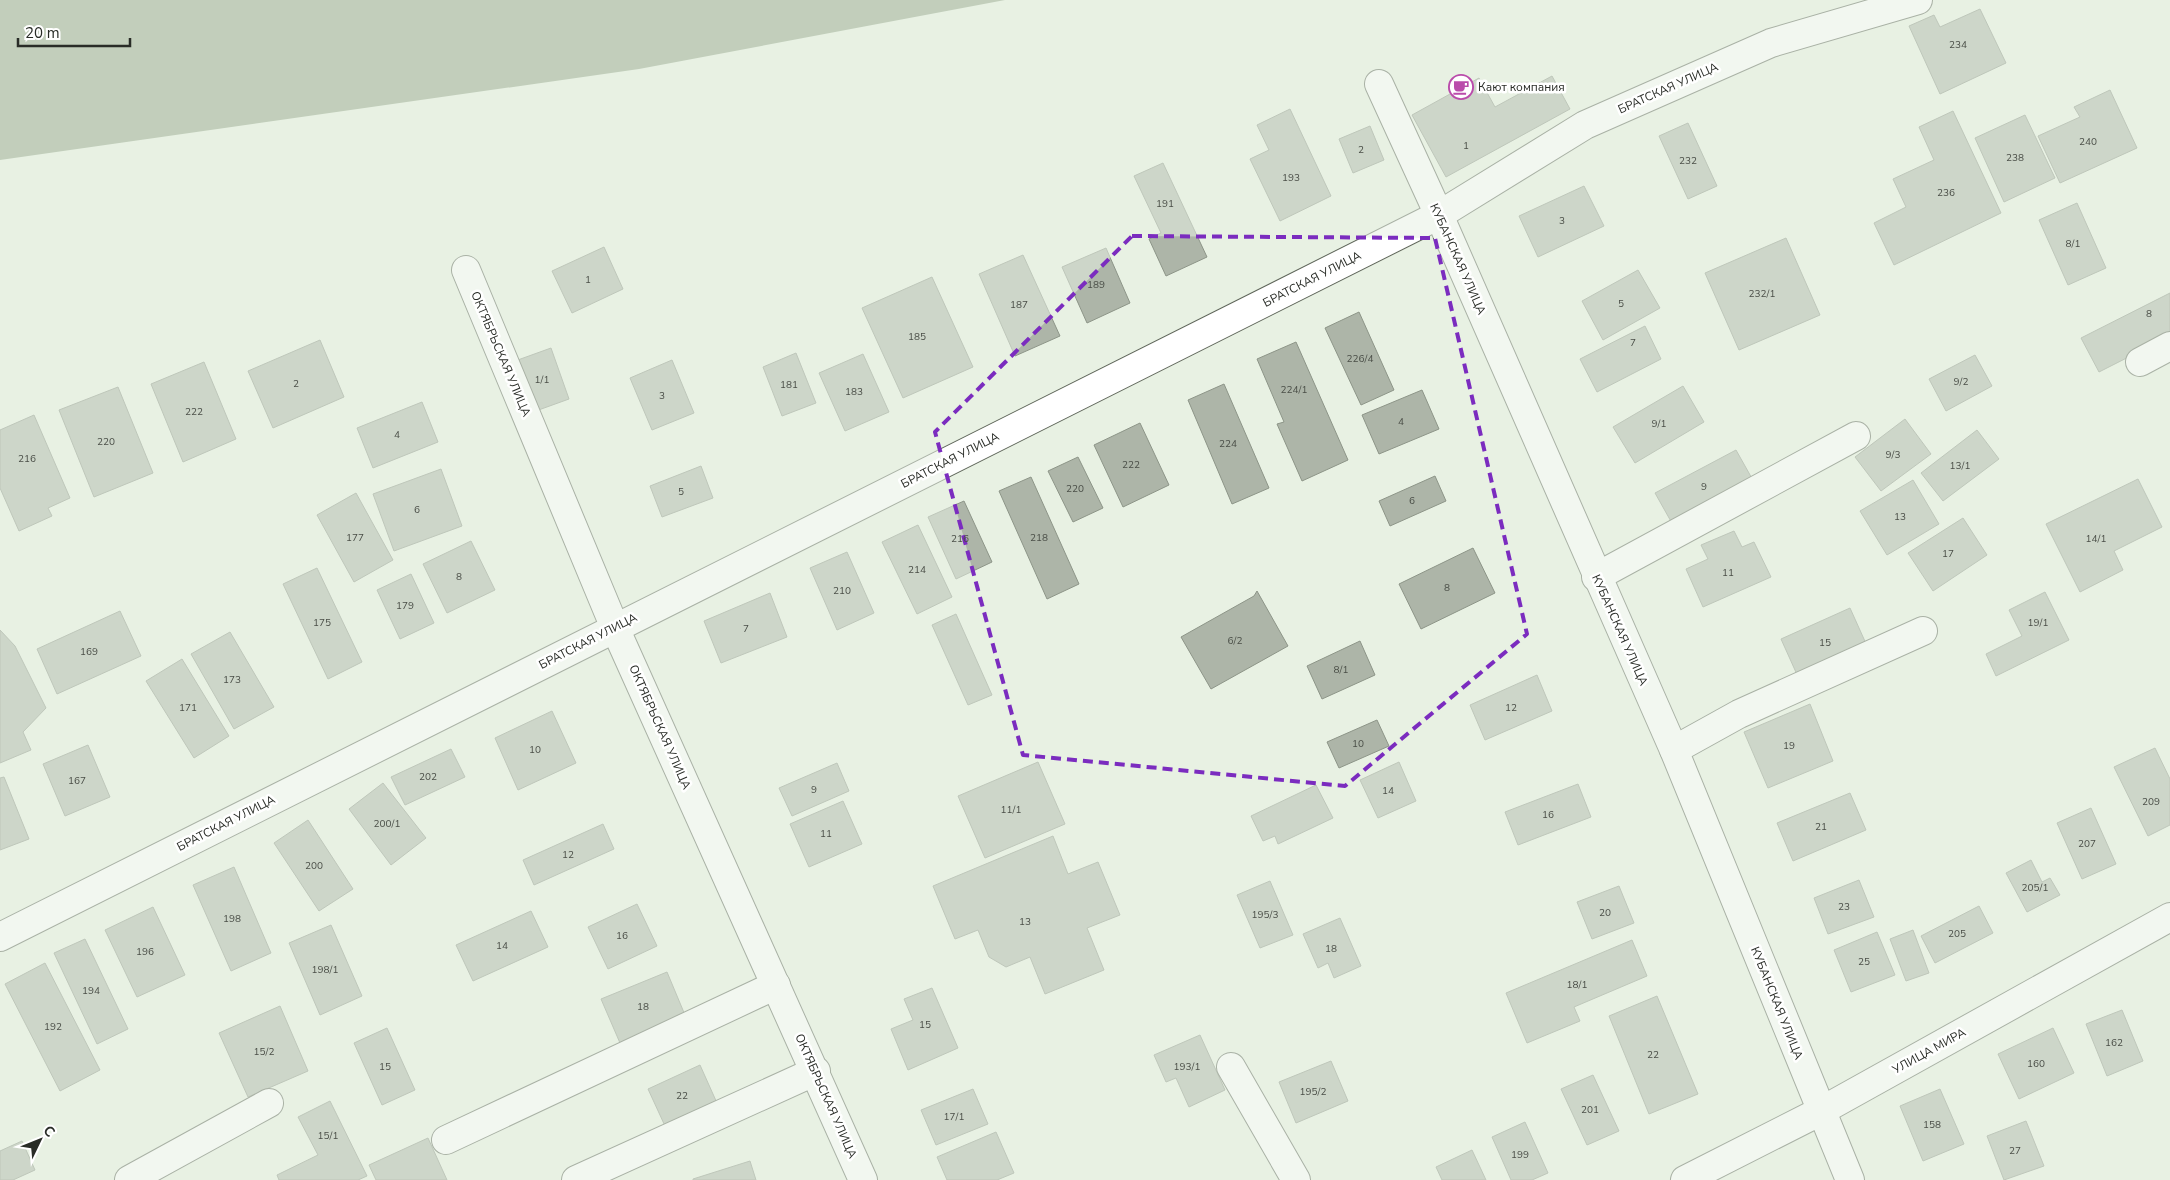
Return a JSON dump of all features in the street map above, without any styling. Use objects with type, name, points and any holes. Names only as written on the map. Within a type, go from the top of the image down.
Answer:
[{"type":"street","name":"БРАТСКАЯ УЛИЦА","points":[[0,937],[1439,215],[1585,125],[1770,43],[1912,1]]},
{"type":"street","name":"КУБАНСКАЯ УЛИЦА","points":[[1378,84],[1439,215],[1674,750],[1850,1180]]},
{"type":"street","name":"ОКТЯБРЬСКАЯ УЛИЦА","points":[[466,270],[615,628],[816,1071],[863,1180]]},
{"type":"street","points":[[2140,362],[2170,346]]},
{"type":"street","points":[[1596,576],[1856,436]]},
{"type":"street","points":[[1674,750],[1739,714],[1923,631]]},
{"type":"street","name":"УЛИЦА МИРА","points":[[1685,1180],[1821,1111],[2170,917]]},
{"type":"street","points":[[446,1140],[776,985]]},
{"type":"street","points":[[1231,1067],[1296,1180]]},
{"type":"street","points":[[576,1180],[816,1071]]},
{"type":"street","points":[[129,1180],[268,1103]]},
{"type":"highlighted area","points":[[1132,236],[1435,238],[1527,634],[1345,786],[1023,755],[935,432]]},
{"type":"shaded area","points":[[0,0],[1005,0],[639,69],[0,160]]},
{"type":"building","points":[[1980,9],[2006,63],[1940,94],[1909,26],[1934,15],[1940,27]]},
{"type":"building","points":[[1552,76],[1570,109],[1446,177],[1412,115],[1479,78],[1495,107]]},
{"type":"building","points":[[2110,90],[2137,148],[2060,183],[2038,136],[2080,117],[2074,107]]},
{"type":"building","points":[[1290,109],[1331,196],[1280,221],[1250,159],[1269,150],[1257,125]]},
{"type":"building","points":[[1953,111],[2001,213],[1894,265],[1874,223],[1906,207],[1893,179],[1934,160],[1919,127]]},
{"type":"building","points":[[2025,115],[2055,178],[2004,202],[1975,138]]},
{"type":"building","points":[[1688,123],[1717,186],[1688,199],[1659,136]]},
{"type":"building","points":[[1370,126],[1384,160],[1353,173],[1339,139]]},
{"type":"building","points":[[1163,163],[1207,257],[1166,276],[1149,239],[1161,233],[1134,176]]},
{"type":"building","points":[[1584,186],[1604,226],[1538,257],[1519,216]]},
{"type":"building","points":[[2077,203],[2106,268],[2068,285],[2039,220]]},
{"type":"building","points":[[1786,238],[1820,315],[1739,350],[1705,273]]},
{"type":"building","points":[[604,247],[623,289],[572,313],[552,271]]},
{"type":"building","points":[[1106,248],[1130,303],[1087,323],[1062,267]]},
{"type":"building","points":[[1023,255],[1060,336],[1015,356],[979,274]]},
{"type":"building","points":[[1638,270],[1660,308],[1603,340],[1582,301]]},
{"type":"building","points":[[932,277],[973,367],[903,398],[862,308]]},
{"type":"building","points":[[2170,293],[2170,336],[2099,372],[2081,338]]},
{"type":"building","points":[[1359,312],[1394,390],[1361,405],[1325,328]]},
{"type":"building","points":[[1645,326],[1661,359],[1597,392],[1580,359]]},
{"type":"building","points":[[320,340],[344,397],[273,428],[248,371]]},
{"type":"building","points":[[1296,342],[1348,460],[1302,481],[1277,424],[1284,422],[1257,359]]},
{"type":"building","points":[[551,348],[569,399],[533,412],[515,361]]},
{"type":"building","points":[[796,353],[816,403],[782,416],[763,367]]},
{"type":"building","points":[[863,354],[889,412],[845,431],[819,373]]},
{"type":"building","points":[[1975,355],[1992,386],[1946,411],[1929,379]]},
{"type":"building","points":[[672,360],[694,413],[652,430],[630,378]]},
{"type":"building","points":[[204,362],[236,439],[183,462],[151,384]]},
{"type":"building","points":[[1224,384],[1269,488],[1232,504],[1188,400]]},
{"type":"building","points":[[1683,386],[1704,422],[1635,463],[1613,427]]},
{"type":"building","points":[[118,387],[153,473],[94,497],[59,410]]},
{"type":"building","points":[[1422,390],[1439,429],[1379,454],[1362,415]]},
{"type":"building","points":[[422,402],[438,442],[373,468],[357,428]]},
{"type":"building","points":[[34,415],[70,498],[48,508],[52,516],[19,531],[0,488],[0,430]]},
{"type":"building","points":[[1905,419],[1931,454],[1881,491],[1855,457]]},
{"type":"building","points":[[1140,423],[1169,485],[1123,507],[1094,445]]},
{"type":"building","points":[[1977,430],[1999,459],[1943,501],[1921,473]]},
{"type":"building","points":[[1736,450],[1754,482],[1673,525],[1655,493]]},
{"type":"building","points":[[1078,457],[1103,508],[1073,522],[1048,471]]},
{"type":"building","points":[[701,466],[713,498],[662,517],[650,486]]},
{"type":"building","points":[[441,469],[462,526],[394,551],[373,494]]},
{"type":"building","points":[[1435,476],[1446,501],[1390,526],[1379,501]]},
{"type":"building","points":[[1031,477],[1079,584],[1047,599],[999,491]]},
{"type":"building","points":[[2138,479],[2162,527],[2114,551],[2123,570],[2080,592],[2046,524]]},
{"type":"building","points":[[1913,480],[1939,524],[1887,555],[1860,511]]},
{"type":"building","points":[[356,493],[393,560],[354,582],[317,515]]},
{"type":"building","points":[[964,501],[992,562],[956,579],[928,517]]},
{"type":"building","points":[[1963,518],[1987,555],[1933,591],[1908,553]]},
{"type":"building","points":[[918,525],[952,597],[917,614],[882,542]]},
{"type":"building","points":[[1734,531],[1742,547],[1754,542],[1771,577],[1703,607],[1686,569],[1708,559],[1701,545]]},
{"type":"building","points":[[471,541],[495,590],[447,613],[423,564]]},
{"type":"building","points":[[1473,548],[1495,593],[1421,629],[1399,584]]},
{"type":"building","points":[[847,552],[874,613],[837,630],[810,568]]},
{"type":"building","points":[[317,568],[362,662],[328,679],[283,584]]},
{"type":"building","points":[[411,574],[434,623],[400,639],[377,590]]},
{"type":"building","points":[[1257,591],[1288,646],[1211,689],[1181,637],[1254,596]]},
{"type":"building","points":[[2045,592],[2069,640],[1996,676],[1986,654],[2022,636],[2009,610]]},
{"type":"building","points":[[770,593],[787,637],[721,663],[704,621]]},
{"type":"building","points":[[1850,608],[1868,648],[1799,679],[1781,639]]},
{"type":"building","points":[[120,611],[141,656],[57,694],[37,649]]},
{"type":"building","points":[[956,614],[992,695],[968,705],[932,625]]},
{"type":"building","points":[[0,630],[15,646],[46,708],[23,732],[31,750],[0,763]]},
{"type":"building","points":[[230,632],[274,707],[234,729],[191,654]]},
{"type":"building","points":[[1360,641],[1375,675],[1322,699],[1307,666]]},
{"type":"building","points":[[182,659],[229,736],[194,758],[146,681]]},
{"type":"building","points":[[1537,675],[1552,711],[1485,740],[1470,705]]},
{"type":"building","points":[[1810,704],[1833,761],[1768,788],[1744,732]]},
{"type":"building","points":[[552,711],[576,763],[518,790],[495,738]]},
{"type":"building","points":[[1377,720],[1389,746],[1339,768],[1327,742]]},
{"type":"building","points":[[88,745],[110,797],[65,816],[43,764]]},
{"type":"building","points":[[2155,748],[2170,779],[2170,825],[2148,836],[2114,767]]},
{"type":"building","points":[[451,749],[465,777],[405,805],[391,777]]},
{"type":"building","points":[[1038,762],[1065,824],[985,858],[958,796]]},
{"type":"building","points":[[1399,762],[1416,801],[1378,818],[1360,780]]},
{"type":"building","points":[[837,763],[849,791],[792,816],[779,788]]},
{"type":"building","points":[[4,777],[29,839],[0,850],[0,778]]},
{"type":"building","points":[[383,783],[426,838],[391,865],[349,809]]},
{"type":"building","points":[[1578,784],[1591,817],[1518,845],[1505,812]]},
{"type":"building","points":[[1316,785],[1333,818],[1278,844],[1275,836],[1263,841],[1251,816]]},
{"type":"building","points":[[1850,793],[1866,830],[1793,861],[1777,823]]},
{"type":"building","points":[[843,801],[862,844],[809,867],[790,824]]},
{"type":"building","points":[[2091,808],[2116,864],[2082,879],[2057,823]]},
{"type":"building","points":[[308,820],[353,889],[319,911],[274,843]]},
{"type":"building","points":[[603,824],[614,849],[534,885],[523,860]]},
{"type":"building","points":[[1053,836],[1068,874],[1098,862],[1120,915],[1087,928],[1104,970],[1045,994],[1030,957],[1006,967],[989,957],[978,930],[955,939],[933,886]]},
{"type":"building","points":[[2031,860],[2042,882],[2050,878],[2060,895],[2027,912],[2006,873]]},
{"type":"building","points":[[234,867],[271,953],[231,971],[193,885]]},
{"type":"building","points":[[1859,880],[1874,917],[1828,934],[1814,898]]},
{"type":"building","points":[[1270,881],[1293,935],[1260,948],[1237,895]]},
{"type":"building","points":[[1619,886],[1634,923],[1592,939],[1577,902]]},
{"type":"building","points":[[637,904],[657,946],[608,969],[588,927]]},
{"type":"building","points":[[1979,906],[1993,933],[1935,963],[1921,936]]},
{"type":"building","points":[[153,907],[185,975],[137,997],[105,930]]},
{"type":"building","points":[[531,911],[548,947],[473,981],[456,945]]},
{"type":"building","points":[[1340,918],[1361,966],[1334,978],[1328,963],[1318,968],[1303,934]]},
{"type":"building","points":[[331,925],[362,996],[320,1015],[289,943]]},
{"type":"building","points":[[1913,930],[1929,973],[1906,981],[1890,939]]},
{"type":"building","points":[[1877,932],[1895,975],[1851,992],[1834,950]]},
{"type":"building","points":[[85,939],[128,1029],[97,1044],[54,953]]},
{"type":"building","points":[[1632,940],[1647,976],[1574,1007],[1580,1021],[1527,1043],[1506,993]]},
{"type":"building","points":[[45,963],[100,1070],[60,1091],[5,984]]},
{"type":"building","points":[[667,972],[685,1015],[620,1043],[601,999]]},
{"type":"building","points":[[932,988],[958,1048],[908,1070],[891,1029],[913,1020],[904,999]]},
{"type":"building","points":[[1657,996],[1698,1094],[1649,1114],[1609,1016]]},
{"type":"building","points":[[280,1006],[308,1071],[248,1097],[219,1033]]},
{"type":"building","points":[[2122,1010],[2143,1061],[2107,1076],[2086,1024]]},
{"type":"building","points":[[387,1028],[415,1090],[382,1105],[354,1043]]},
{"type":"building","points":[[2053,1028],[2074,1073],[2019,1099],[1998,1054]]},
{"type":"building","points":[[1200,1035],[1225,1090],[1189,1107],[1176,1078],[1166,1082],[1154,1055]]},
{"type":"building","points":[[1331,1061],[1348,1101],[1296,1123],[1279,1082]]},
{"type":"building","points":[[700,1065],[717,1103],[665,1126],[648,1089]]},
{"type":"building","points":[[1593,1075],[1619,1131],[1587,1145],[1561,1089]]},
{"type":"building","points":[[973,1089],[988,1124],[936,1145],[921,1110]]},
{"type":"building","points":[[1940,1089],[1964,1144],[1923,1161],[1900,1106]]},
{"type":"building","points":[[330,1101],[367,1176],[358,1180],[279,1180],[277,1175],[318,1155],[298,1117]]},
{"type":"building","points":[[2026,1121],[2044,1166],[2004,1180],[1987,1136]]},
{"type":"building","points":[[1525,1122],[1548,1173],[1532,1180],[1511,1180],[1492,1137]]},
{"type":"building","points":[[996,1132],[1014,1173],[997,1180],[947,1180],[937,1157]]},
{"type":"building","points":[[428,1138],[447,1180],[376,1180],[369,1165]]},
{"type":"building","points":[[22,1141],[35,1170],[13,1180],[0,1180],[0,1151]]},
{"type":"building","points":[[1472,1150],[1486,1180],[1442,1180],[1436,1167]]},
{"type":"building","points":[[750,1161],[756,1180],[693,1180],[693,1179]]},
{"type":"place","name":"Кают компания","points":[[1461,87]]}]
